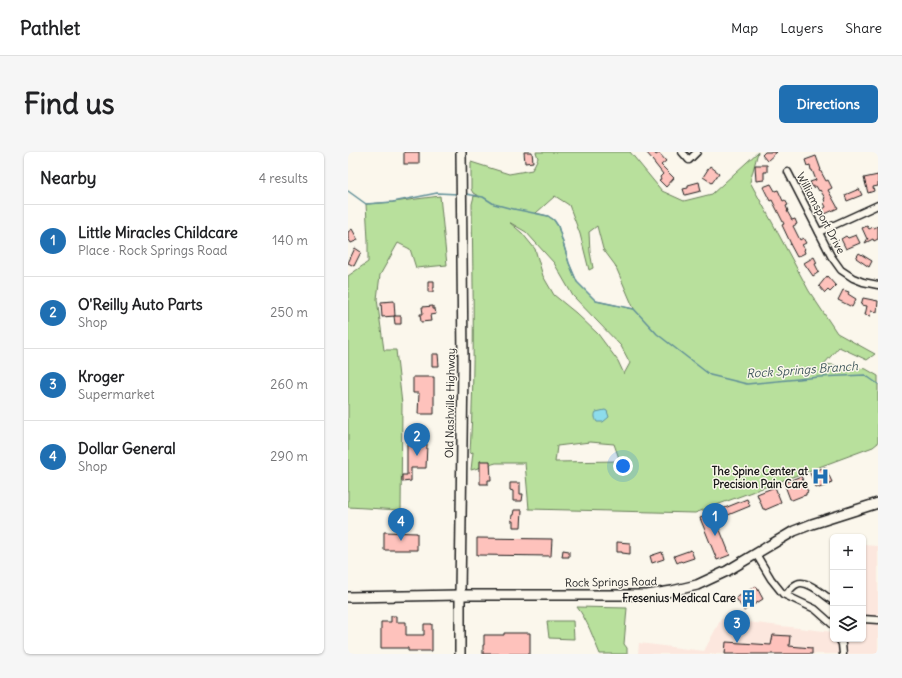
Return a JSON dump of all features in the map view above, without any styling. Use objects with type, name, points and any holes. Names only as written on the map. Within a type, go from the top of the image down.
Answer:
[{"type":"street","name":"Old Nashville Highway","points":[[460,654],[463,362],[461,152]]},
{"type":"street","points":[[682,152],[689,160],[697,152]]},
{"type":"street","name":"Williamsport Drive","points":[[788,172],[830,256],[841,270],[852,278],[878,286]]},
{"type":"street","points":[[819,232],[878,205]]},
{"type":"street","name":"Rock Springs Road","points":[[348,597],[460,595],[647,595],[672,591],[697,585],[727,571],[794,531],[878,503]]},
{"type":"street","points":[[756,554],[771,579],[783,594],[815,609],[830,623]]},
{"type":"street","points":[[786,595],[793,587],[799,583],[804,583],[830,600]]},
{"type":"street","points":[[866,619],[878,620]]},
{"type":"street","points":[[841,642],[843,654]]},
{"type":"shaded area","points":[[866,545],[878,546],[878,654],[638,654],[639,643],[704,651],[721,619],[830,632],[830,642],[866,642]]},
{"type":"green space","points":[[536,152],[630,152],[662,191],[684,201],[712,194],[758,152],[750,182],[809,291],[837,333],[875,354],[867,360],[839,347],[824,364],[866,369],[878,376],[878,443],[873,447],[695,513],[529,509],[525,463],[496,463],[471,470],[473,452],[470,453],[473,360],[472,204],[474,196],[480,197],[473,193],[471,189],[471,162],[509,174],[532,170],[538,158]],"holes":[[[555,196],[569,205],[580,234],[589,270],[593,268],[590,252],[589,232],[597,226],[603,249],[615,265],[634,309],[596,301],[577,282],[569,263],[558,226],[554,220],[548,216],[536,213]],[[509,222],[526,232],[554,263],[573,296],[621,346],[630,363],[624,374],[618,361],[598,334],[554,295],[543,276],[535,249],[522,233]],[[590,442],[614,444],[620,461],[555,462],[557,446]]]},
{"type":"green space","points":[[440,196],[447,265],[416,268],[410,249],[398,243],[380,275],[377,299],[384,350],[396,350],[402,404],[401,510],[348,507],[348,276],[368,262],[366,204]]},
{"type":"green space","points":[[577,607],[627,608],[624,644],[627,648],[627,654],[600,654],[587,624]]},
{"type":"green space","points":[[547,621],[573,621],[574,639],[549,638]]},
{"type":"water","points":[[607,411],[609,417],[603,422],[597,422],[595,417],[596,412]]},
{"type":"building","points":[[404,152],[419,152],[419,164],[404,164]]},
{"type":"building","points":[[524,152],[532,152],[533,162],[525,163]]},
{"type":"building","points":[[646,152],[654,152],[656,155],[659,153],[666,161],[661,165],[674,178],[666,187],[659,180],[663,174]]},
{"type":"building","points":[[765,152],[777,152],[767,161],[762,155]]},
{"type":"building","points":[[816,156],[820,170],[832,188],[828,190],[838,208],[825,214],[823,209],[826,207],[824,203],[825,198],[816,186],[813,188],[810,182],[816,180],[810,165],[807,166],[805,160]]},
{"type":"building","points":[[755,165],[767,165],[767,172],[764,172],[764,180],[756,181]]},
{"type":"building","points":[[710,166],[719,173],[712,183],[703,177]]},
{"type":"building","points":[[878,175],[878,186],[873,187],[874,191],[868,193],[864,178]]},
{"type":"building","points":[[699,182],[701,191],[685,195],[683,189],[688,188],[688,185]]},
{"type":"building","points":[[771,184],[775,191],[778,190],[783,201],[785,200],[788,205],[786,206],[787,211],[792,220],[795,219],[797,224],[793,226],[800,240],[803,238],[806,243],[802,245],[805,249],[805,253],[797,257],[782,225],[784,224],[772,200],[770,201],[763,187]]},
{"type":"building","points":[[859,189],[862,195],[847,201],[845,195]]},
{"type":"building","points":[[867,226],[869,229],[878,226],[878,239],[874,241],[873,239],[865,243],[868,238],[867,239],[862,228]]},
{"type":"building","points":[[352,229],[358,240],[351,243],[348,238],[348,232]]},
{"type":"building","points":[[856,235],[860,243],[846,249],[841,239],[846,236],[848,238]]},
{"type":"building","points":[[355,248],[361,252],[354,266],[348,263]]},
{"type":"building","points":[[859,253],[872,261],[869,267],[856,258]]},
{"type":"building","points":[[814,257],[817,263],[815,264],[819,272],[813,276],[804,263]]},
{"type":"building","points":[[827,276],[836,286],[830,292],[828,290],[825,293],[819,286]]},
{"type":"building","points":[[428,281],[434,281],[433,292],[428,292]]},
{"type":"building","points":[[843,290],[849,292],[848,294],[856,299],[852,307],[838,300]]},
{"type":"building","points":[[863,298],[878,301],[877,312],[871,311],[870,316],[865,315],[867,306],[861,305]]},
{"type":"building","points":[[394,301],[395,316],[382,317],[381,302]]},
{"type":"building","points":[[433,306],[436,314],[430,315],[431,321],[421,322],[420,314],[423,314],[422,307]]},
{"type":"building","points":[[394,316],[401,316],[401,324],[395,324]]},
{"type":"building","points":[[432,354],[438,354],[439,366],[432,366]]},
{"type":"building","points":[[413,377],[434,377],[434,414],[418,414],[419,393],[413,393]]},
{"type":"building","points":[[407,444],[427,444],[426,468],[411,468],[411,481],[402,482],[402,475],[407,475]]},
{"type":"building","points":[[480,461],[490,461],[491,480],[488,480],[488,484],[480,484]]},
{"type":"building","name":"The Spine Center at Precision Pain Care","points":[[825,467],[832,482],[816,488],[810,473]]},
{"type":"building","points":[[801,476],[808,492],[806,495],[792,500],[790,499],[784,483]]},
{"type":"building","points":[[510,483],[520,483],[520,494],[523,494],[522,501],[513,501],[513,491],[510,490]]},
{"type":"building","points":[[775,487],[781,502],[765,510],[763,509],[757,494]]},
{"type":"building","points":[[747,499],[750,506],[716,520],[730,555],[717,560],[700,518]]},
{"type":"building","points":[[514,510],[522,510],[521,527],[513,527],[513,521],[511,521]]},
{"type":"building","points":[[384,532],[417,533],[417,550],[384,550]]},
{"type":"building","points":[[477,538],[552,539],[551,556],[477,555]]},
{"type":"building","points":[[617,542],[630,543],[630,554],[617,552]]},
{"type":"building","points":[[563,550],[569,551],[569,557],[562,557]]},
{"type":"building","points":[[691,550],[694,558],[677,563],[674,556]]},
{"type":"building","points":[[662,552],[664,559],[652,563],[650,556]]},
{"type":"building","name":"Fresenius Medical Care","points":[[756,586],[763,599],[744,611],[736,598]]},
{"type":"building","points":[[391,616],[396,616],[396,622],[406,622],[406,635],[424,635],[424,624],[432,624],[432,651],[408,651],[408,648],[381,648],[381,622],[391,622]]},
{"type":"building","points":[[504,633],[530,633],[530,654],[483,654],[484,635],[504,635]]},
{"type":"building","points":[[773,635],[790,636],[789,646],[812,648],[812,654],[725,654],[726,642],[771,645]]},
{"type":"waterway","name":"Rock Springs Branch","points":[[348,191],[366,204],[393,202],[437,193],[458,194]]},
{"type":"waterway","name":"Rock Springs Branch","points":[[466,194],[483,197],[494,204],[548,216],[554,220],[558,226],[569,263],[577,282],[596,301],[634,309],[657,334],[710,375],[747,384],[819,377],[865,375],[878,384]]},
{"type":"place","name":"O'Reilly Auto Parts","points":[[417,456]]},
{"type":"place","name":"The Spine Center at Precision Pain Care","points":[[821,477]]},
{"type":"place","name":"Little Miracles Childcare","points":[[715,536]]},
{"type":"place","name":"Dollar General","points":[[401,541]]},
{"type":"place","name":"Fresenius Medical Care","points":[[749,598]]},
{"type":"place","name":"Kroger","points":[[737,643]]}]
